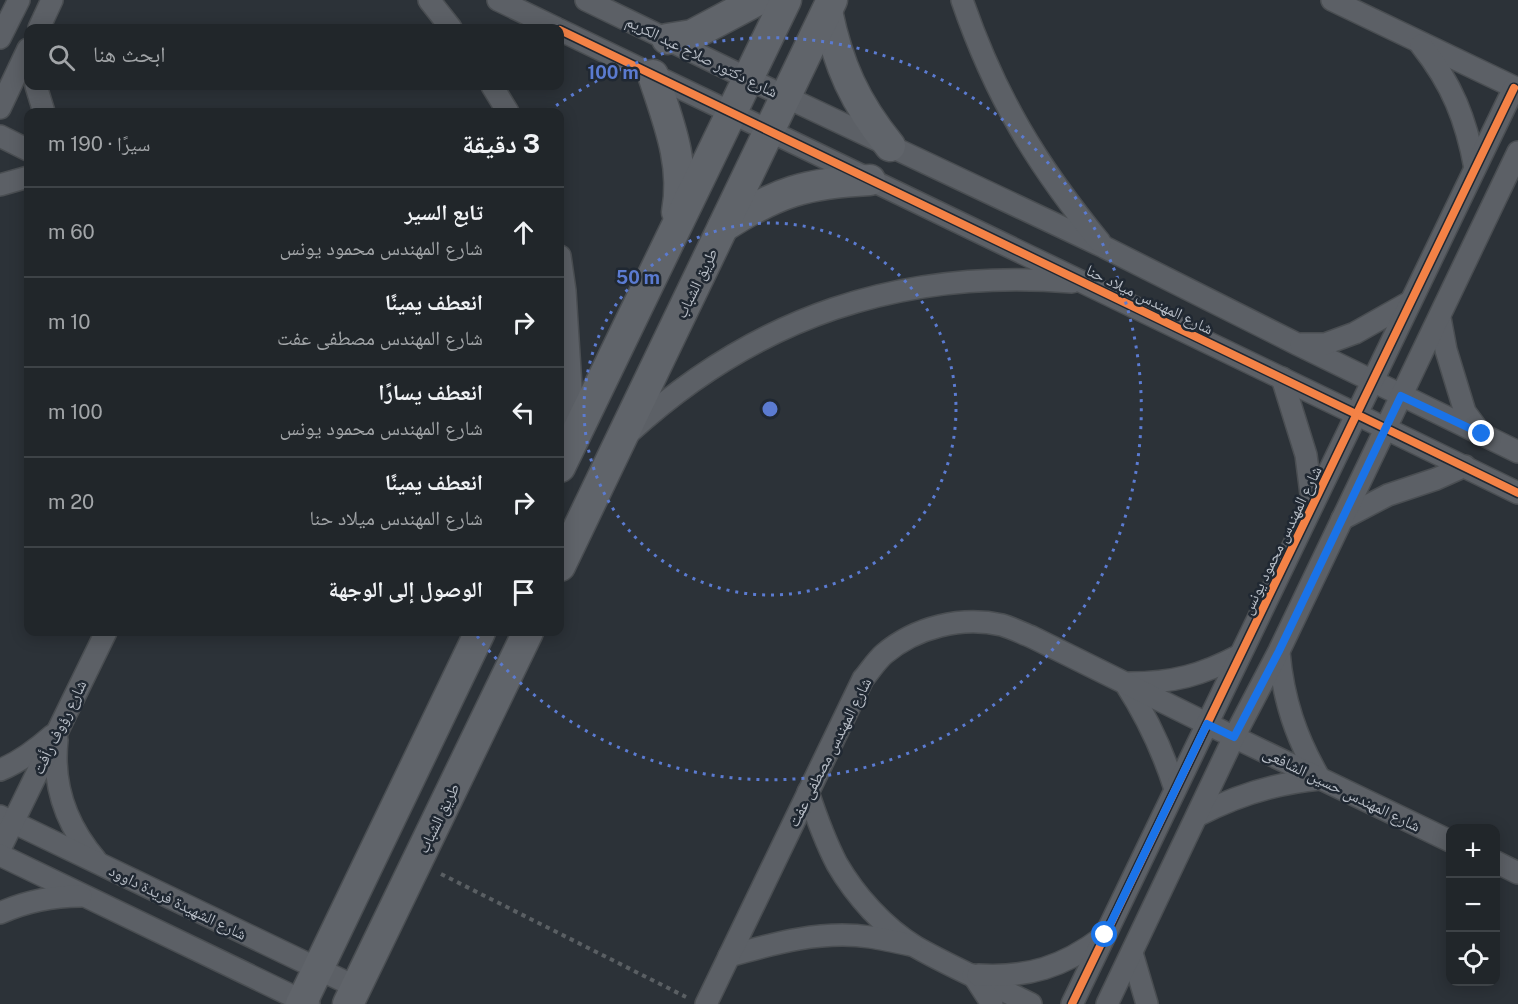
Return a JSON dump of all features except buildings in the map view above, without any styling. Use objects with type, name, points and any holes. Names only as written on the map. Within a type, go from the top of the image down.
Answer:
[{"type":"main road","points":[[667,39],[692,34],[759,0]]},
{"type":"main road","points":[[564,459],[786,0]]},
{"type":"main road","points":[[830,6],[833,41],[846,79],[871,122],[890,146]]},
{"type":"main road","name":"طريق الشباب","points":[[564,558],[830,6]]},
{"type":"main road","points":[[653,75],[674,138],[680,169],[679,200],[674,231]]},
{"type":"main road","points":[[723,227],[756,206],[792,190],[831,182],[870,180]]},
{"type":"main road","points":[[304,1003],[478,636]]},
{"type":"main road","name":"طريق الشباب","points":[[352,996],[526,636]]},
{"type":"street","points":[[2,32],[19,0]]},
{"type":"street","points":[[41,24],[52,0]]},
{"type":"street","points":[[429,0],[448,24]]},
{"type":"street","points":[[498,0],[548,24]]},
{"type":"street","name":"شارع دكتور صلاح عبد الكريم","points":[[586,0],[786,97]]},
{"type":"street","points":[[962,0],[976,42],[1001,98],[1031,150],[1065,200],[1104,247]]},
{"type":"street","points":[[1332,0],[1516,88]]},
{"type":"street","points":[[564,32],[770,131]]},
{"type":"street","points":[[1418,42],[1436,64],[1455,97],[1470,141],[1475,168]]},
{"type":"street","points":[[0,108],[24,57]]},
{"type":"street","name":"شارع المهندس محمود يونس","points":[[1072,1004],[1312,503],[1516,88]]},
{"type":"street","points":[[37,90],[43,108]]},
{"type":"street","points":[[494,90],[506,108]]},
{"type":"street","name":"شارع المهندس ميلاد حنا","points":[[786,97],[1104,247],[1518,452]]},
{"type":"street","name":"شارع المهندس ميلاد حنا","points":[[770,131],[1518,493]]},
{"type":"street","points":[[0,136],[24,148]]},
{"type":"street","points":[[1107,1004],[1385,428],[1510,180],[1518,152]]},
{"type":"street","points":[[0,185],[24,178]]},
{"type":"street","points":[[564,279],[569,330],[574,438]]},
{"type":"street","points":[[620,440],[662,402],[708,369],[757,341],[809,317],[862,299],[917,287],[974,280],[1030,279],[1086,283]]},
{"type":"street","points":[[1297,344],[1325,344],[1354,333],[1411,302]]},
{"type":"street","points":[[1440,318],[1446,350],[1465,412],[1482,434]]},
{"type":"street","points":[[1282,378],[1306,455],[1312,503]]},
{"type":"street","points":[[1342,519],[1388,495],[1436,479],[1465,466]]},
{"type":"street","name":"شارع المهندس مصطفى عفت","points":[[698,1001],[729,956],[863,679],[884,655],[910,637],[940,626],[971,621],[1003,626],[1032,637],[1234,737]]},
{"type":"street","name":"شارع رؤوف رأفت","points":[[0,849],[6,820],[58,730],[104,636]]},
{"type":"street","points":[[1197,816],[1220,804],[1269,786],[1320,779],[1299,739],[1287,705],[1281,678],[1279,651]]},
{"type":"street","points":[[1125,683],[1155,683],[1185,679],[1214,669],[1240,655]]},
{"type":"street","points":[[1125,683],[1160,745],[1175,789]]},
{"type":"street","points":[[0,770],[36,750],[58,730]]},
{"type":"street","points":[[58,730],[55,760],[61,798],[67,817],[81,843],[100,865]]},
{"type":"street","name":"شارع المهندس حسين الشافعى","points":[[1234,737],[1446,839]]},
{"type":"street","points":[[808,792],[837,864],[853,887],[884,922],[914,946],[1031,1004]]},
{"type":"street","name":"شارع الشهيدة فريدة داوود","points":[[6,820],[318,970],[352,996]]},
{"type":"street","points":[[0,855],[304,1003]]},
{"type":"street","points":[[1500,864],[1518,873]]},
{"type":"street","points":[[0,913],[27,902],[55,896],[83,896]]},
{"type":"street","points":[[729,956],[775,942],[822,935],[868,936],[914,946]]},
{"type":"street","points":[[973,975],[1030,973],[1057,965],[1083,952],[1105,935]]},
{"type":"street","points":[[1132,953],[1147,1004]]},
{"type":"street","points":[[973,975],[992,1004]]},
{"type":"path","points":[[417,862],[698,1001]]},
{"type":"cycle path","points":[[564,32],[1518,493]]},
{"type":"cycle path","points":[[1072,1004],[1514,88]]},
{"type":"route","points":[[1105,935],[1207,724],[1234,737],[1279,651],[1401,396],[1482,434]]}]
